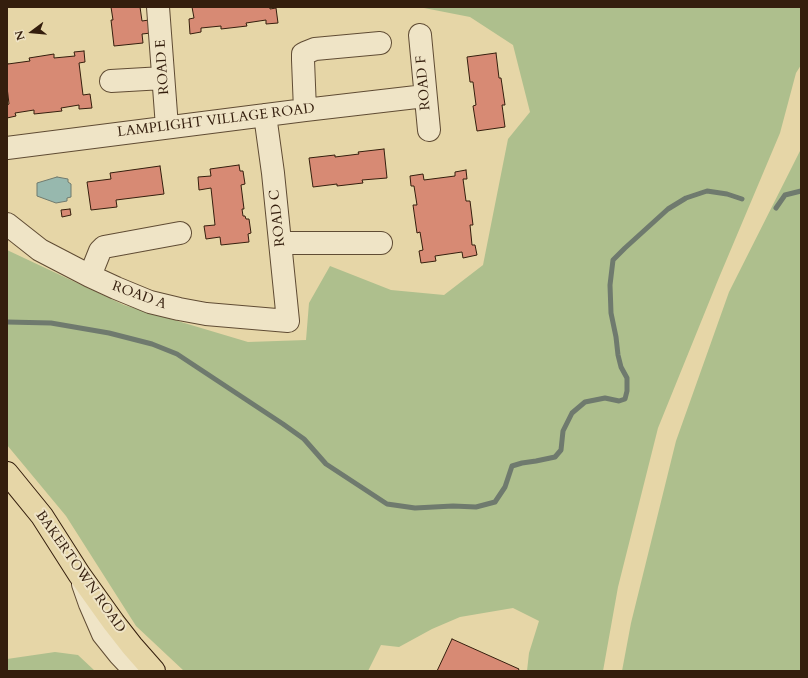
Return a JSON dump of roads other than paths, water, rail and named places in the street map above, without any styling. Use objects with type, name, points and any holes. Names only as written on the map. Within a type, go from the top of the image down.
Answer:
[{"type":"main road","name":"BAKERTOWN ROAD","points":[[7,473],[42,516],[79,574],[132,646],[154,671]]},
{"type":"street","name":"ROAD E","points":[[158,7],[167,127]]},
{"type":"street","name":"ROAD F","points":[[420,35],[429,130]]},
{"type":"street","points":[[305,110],[303,54],[315,49],[380,43]]},
{"type":"street","points":[[111,81],[163,78]]},
{"type":"street","name":"LAMPLIGHT VILLAGE ROAD","points":[[7,148],[425,96]]},
{"type":"street","name":"ROAD C","points":[[265,115],[273,173],[288,321]]},
{"type":"street","name":"ROAD A","points":[[7,224],[40,250],[90,276],[150,302],[206,314],[288,321]]},
{"type":"street","points":[[90,276],[100,252],[104,247],[180,233]]},
{"type":"street","points":[[280,243],[381,243]]},
{"type":"street","points":[[79,574],[103,634],[135,671]]},
{"type":"water","points":[[57,177],[68,179],[68,182],[71,184],[71,197],[67,198],[67,201],[56,203],[37,196],[37,183]]},
{"type":"waterway","points":[[7,322],[51,323],[109,333],[152,344],[177,354],[283,424],[304,439],[326,464],[387,504],[415,508],[453,506],[476,507],[495,502],[505,487],[512,466],[555,457],[561,450],[563,431],[572,413],[585,402],[605,398],[619,401],[625,399],[627,391],[627,378],[621,367],[618,355],[611,313],[610,285],[613,260],[668,209],[686,198],[707,191],[727,194],[742,199]]},
{"type":"waterway","points":[[776,208],[785,195],[801,191]]}]
